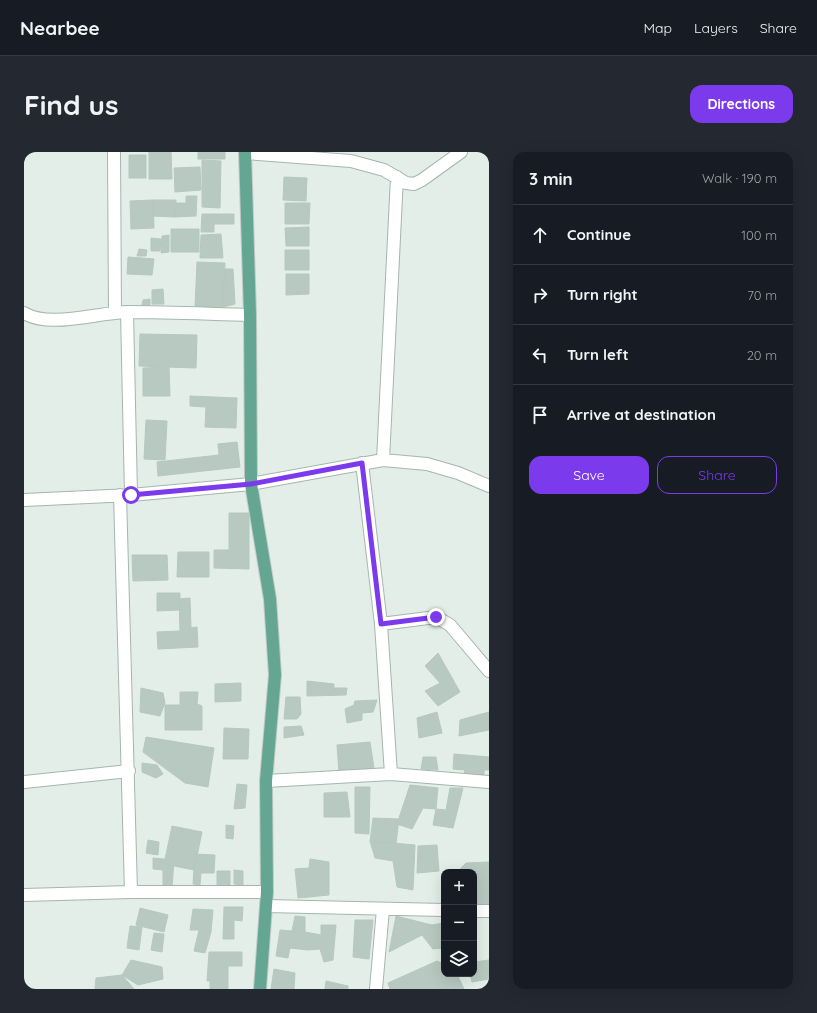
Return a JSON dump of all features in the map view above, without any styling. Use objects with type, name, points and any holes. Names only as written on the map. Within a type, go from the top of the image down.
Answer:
[{"type":"main road","points":[[245,153],[250,315],[251,484],[270,599],[275,675],[266,782],[266,906],[260,989]]},
{"type":"street","points":[[114,152],[121,313],[126,495],[131,892]]},
{"type":"street","points":[[245,153],[350,161],[384,170],[406,183],[414,184],[461,152]]},
{"type":"street","points":[[383,460],[397,177]]},
{"type":"street","points":[[24,313],[33,318],[55,319],[121,313],[250,315]]},
{"type":"street","points":[[24,500],[126,495],[251,484],[383,460],[427,464],[458,473],[489,486]]},
{"type":"street","points":[[362,463],[381,624],[391,774]]},
{"type":"street","points":[[381,624],[436,617],[450,625],[489,671]]},
{"type":"street","points":[[24,782],[129,771]]},
{"type":"street","points":[[266,782],[391,774],[489,782]]},
{"type":"street","points":[[24,895],[131,892],[266,892]]},
{"type":"street","points":[[266,906],[441,910]]},
{"type":"street","points":[[376,989],[383,909]]},
{"type":"street","points":[[477,910],[489,911]]},
{"type":"building","points":[[149,152],[171,152],[172,179],[149,179]]},
{"type":"building","points":[[198,152],[225,152],[225,159],[198,159]]},
{"type":"building","points":[[129,155],[146,155],[146,178],[129,178]]},
{"type":"building","points":[[202,160],[221,161],[220,208],[202,207]]},
{"type":"building","points":[[200,167],[201,190],[175,192],[174,168]]},
{"type":"building","points":[[284,177],[307,178],[306,201],[283,200]]},
{"type":"building","points":[[186,196],[197,196],[196,216],[175,217],[176,203],[186,203]]},
{"type":"building","points":[[153,200],[154,228],[131,229],[130,201]]},
{"type":"building","points":[[153,200],[176,200],[175,217],[153,216]]},
{"type":"building","points":[[285,203],[310,203],[309,224],[285,224]]},
{"type":"building","points":[[202,214],[234,214],[234,224],[214,224],[214,232],[201,232]]},
{"type":"building","points":[[309,227],[309,246],[286,246],[285,228]]},
{"type":"building","points":[[171,229],[199,229],[199,252],[171,252]]},
{"type":"building","points":[[221,234],[223,258],[200,258],[201,235]]},
{"type":"building","points":[[169,235],[169,252],[161,253],[162,236]]},
{"type":"building","points":[[151,238],[161,239],[160,251],[151,251]]},
{"type":"building","points":[[139,249],[147,250],[146,256],[137,256]]},
{"type":"building","points":[[285,250],[309,250],[309,270],[285,270]]},
{"type":"building","points":[[128,257],[154,259],[152,275],[127,274]]},
{"type":"building","points":[[197,262],[225,263],[223,307],[195,306]]},
{"type":"building","points":[[225,269],[233,269],[235,304],[223,307]]},
{"type":"building","points":[[286,274],[309,274],[309,294],[286,295]]},
{"type":"building","points":[[163,289],[164,304],[152,304],[152,290]]},
{"type":"building","points":[[150,299],[150,305],[142,305],[143,300]]},
{"type":"building","points":[[140,334],[197,335],[196,368],[139,366]]},
{"type":"building","points":[[169,367],[170,396],[143,396],[143,368]]},
{"type":"building","points":[[190,396],[237,398],[236,428],[205,427],[206,407],[190,406]]},
{"type":"building","points":[[146,420],[167,421],[165,460],[144,459]]},
{"type":"building","points":[[237,442],[240,467],[158,476],[157,462],[219,455],[218,444]]},
{"type":"building","points":[[229,513],[249,513],[249,569],[214,568],[214,550],[229,550]]},
{"type":"building","points":[[178,552],[209,552],[209,577],[177,577]]},
{"type":"building","points":[[132,555],[167,555],[168,580],[133,581]]},
{"type":"building","points":[[157,593],[180,593],[180,610],[157,611]]},
{"type":"building","points":[[190,598],[191,628],[197,627],[198,647],[158,649],[157,632],[180,631],[179,599]]},
{"type":"building","points":[[438,653],[460,692],[438,706],[425,691],[440,683],[425,666]]},
{"type":"building","points":[[307,681],[334,684],[334,688],[347,688],[346,695],[307,696]]},
{"type":"building","points":[[241,683],[241,701],[215,702],[215,684]]},
{"type":"building","points":[[141,688],[163,693],[165,703],[160,716],[140,712]]},
{"type":"building","points":[[180,692],[198,692],[197,704],[202,706],[202,730],[165,730],[165,705],[180,705]]},
{"type":"building","points":[[286,697],[300,697],[301,714],[297,719],[284,719]]},
{"type":"building","points":[[377,700],[373,712],[362,713],[362,720],[347,723],[345,709],[354,705],[355,701]]},
{"type":"building","points":[[437,712],[442,733],[419,738],[417,718]]},
{"type":"building","points":[[489,712],[489,730],[459,736],[460,720]]},
{"type":"building","points":[[301,726],[304,735],[284,738],[284,727]]},
{"type":"building","points":[[224,728],[249,729],[248,759],[223,759]]},
{"type":"building","points":[[146,737],[214,748],[208,787],[185,783],[143,752]]},
{"type":"building","points":[[370,742],[374,768],[339,773],[337,745]]},
{"type":"building","points":[[454,754],[489,757],[489,770],[484,770],[484,778],[464,774],[465,770],[453,769]]},
{"type":"building","points":[[423,757],[436,757],[438,770],[421,769]]},
{"type":"building","points":[[142,763],[157,765],[163,774],[156,778],[142,772]]},
{"type":"building","points":[[237,784],[247,785],[245,808],[234,809]]},
{"type":"building","points":[[410,785],[438,788],[436,809],[423,808],[412,829],[397,824]]},
{"type":"building","points":[[355,787],[370,787],[369,834],[355,833]]},
{"type":"building","points":[[450,788],[463,788],[453,828],[433,825],[436,809],[446,810]]},
{"type":"building","points":[[347,792],[350,817],[324,817],[324,793]]},
{"type":"building","points":[[373,818],[399,819],[396,843],[370,842]]},
{"type":"building","points":[[226,825],[234,826],[233,839],[226,838]]},
{"type":"building","points":[[172,826],[202,832],[194,870],[164,864]]},
{"type":"building","points":[[148,840],[159,842],[158,855],[146,853]]},
{"type":"building","points":[[370,841],[415,845],[413,890],[397,887],[393,861],[375,858]]},
{"type":"building","points":[[437,845],[439,871],[417,873],[418,846]]},
{"type":"building","points":[[195,854],[215,855],[214,873],[201,873],[200,885],[193,884]]},
{"type":"building","points":[[153,858],[174,860],[172,888],[163,888],[163,870],[153,869]]},
{"type":"building","points":[[310,859],[329,862],[329,895],[298,898],[295,869],[309,868]]},
{"type":"building","points":[[489,862],[489,909],[477,909],[477,869],[460,869],[466,863]]},
{"type":"building","points":[[234,870],[243,871],[243,885],[234,884]]},
{"type":"building","points":[[217,871],[230,871],[230,890],[217,890]]},
{"type":"building","points":[[224,907],[243,907],[242,921],[234,920],[234,939],[223,939]]},
{"type":"building","points":[[140,908],[168,915],[164,932],[136,925]]},
{"type":"building","points":[[193,909],[213,910],[211,932],[205,953],[194,951],[199,930],[190,930]]},
{"type":"building","points":[[295,916],[305,917],[305,932],[321,935],[321,925],[336,925],[333,960],[324,962],[320,949],[308,950],[290,948],[288,958],[276,956],[280,930],[292,931]]},
{"type":"building","points":[[396,916],[432,925],[441,924],[441,948],[433,949],[422,935],[389,952]]},
{"type":"building","points":[[355,920],[373,920],[369,959],[353,957]]},
{"type":"building","points":[[130,926],[142,927],[139,950],[127,948]]},
{"type":"building","points":[[154,933],[164,934],[162,952],[151,950]]},
{"type":"building","points":[[209,952],[242,952],[242,966],[228,966],[228,989],[210,989],[210,981],[207,981]]},
{"type":"building","points":[[131,960],[162,967],[163,979],[138,985],[122,975]]},
{"type":"building","points":[[489,960],[489,979],[472,982],[471,977],[477,977],[477,962]]},
{"type":"building","points":[[437,961],[441,963],[441,977],[458,977],[464,989],[390,989],[388,983]]},
{"type":"building","points":[[274,969],[295,973],[294,989],[271,989]]},
{"type":"building","points":[[122,975],[134,989],[95,989],[96,978]]},
{"type":"building","points":[[326,981],[348,986],[348,989],[325,989]]},
{"type":"route","points":[[131,495],[251,484],[362,463],[381,624],[436,617]]}]
